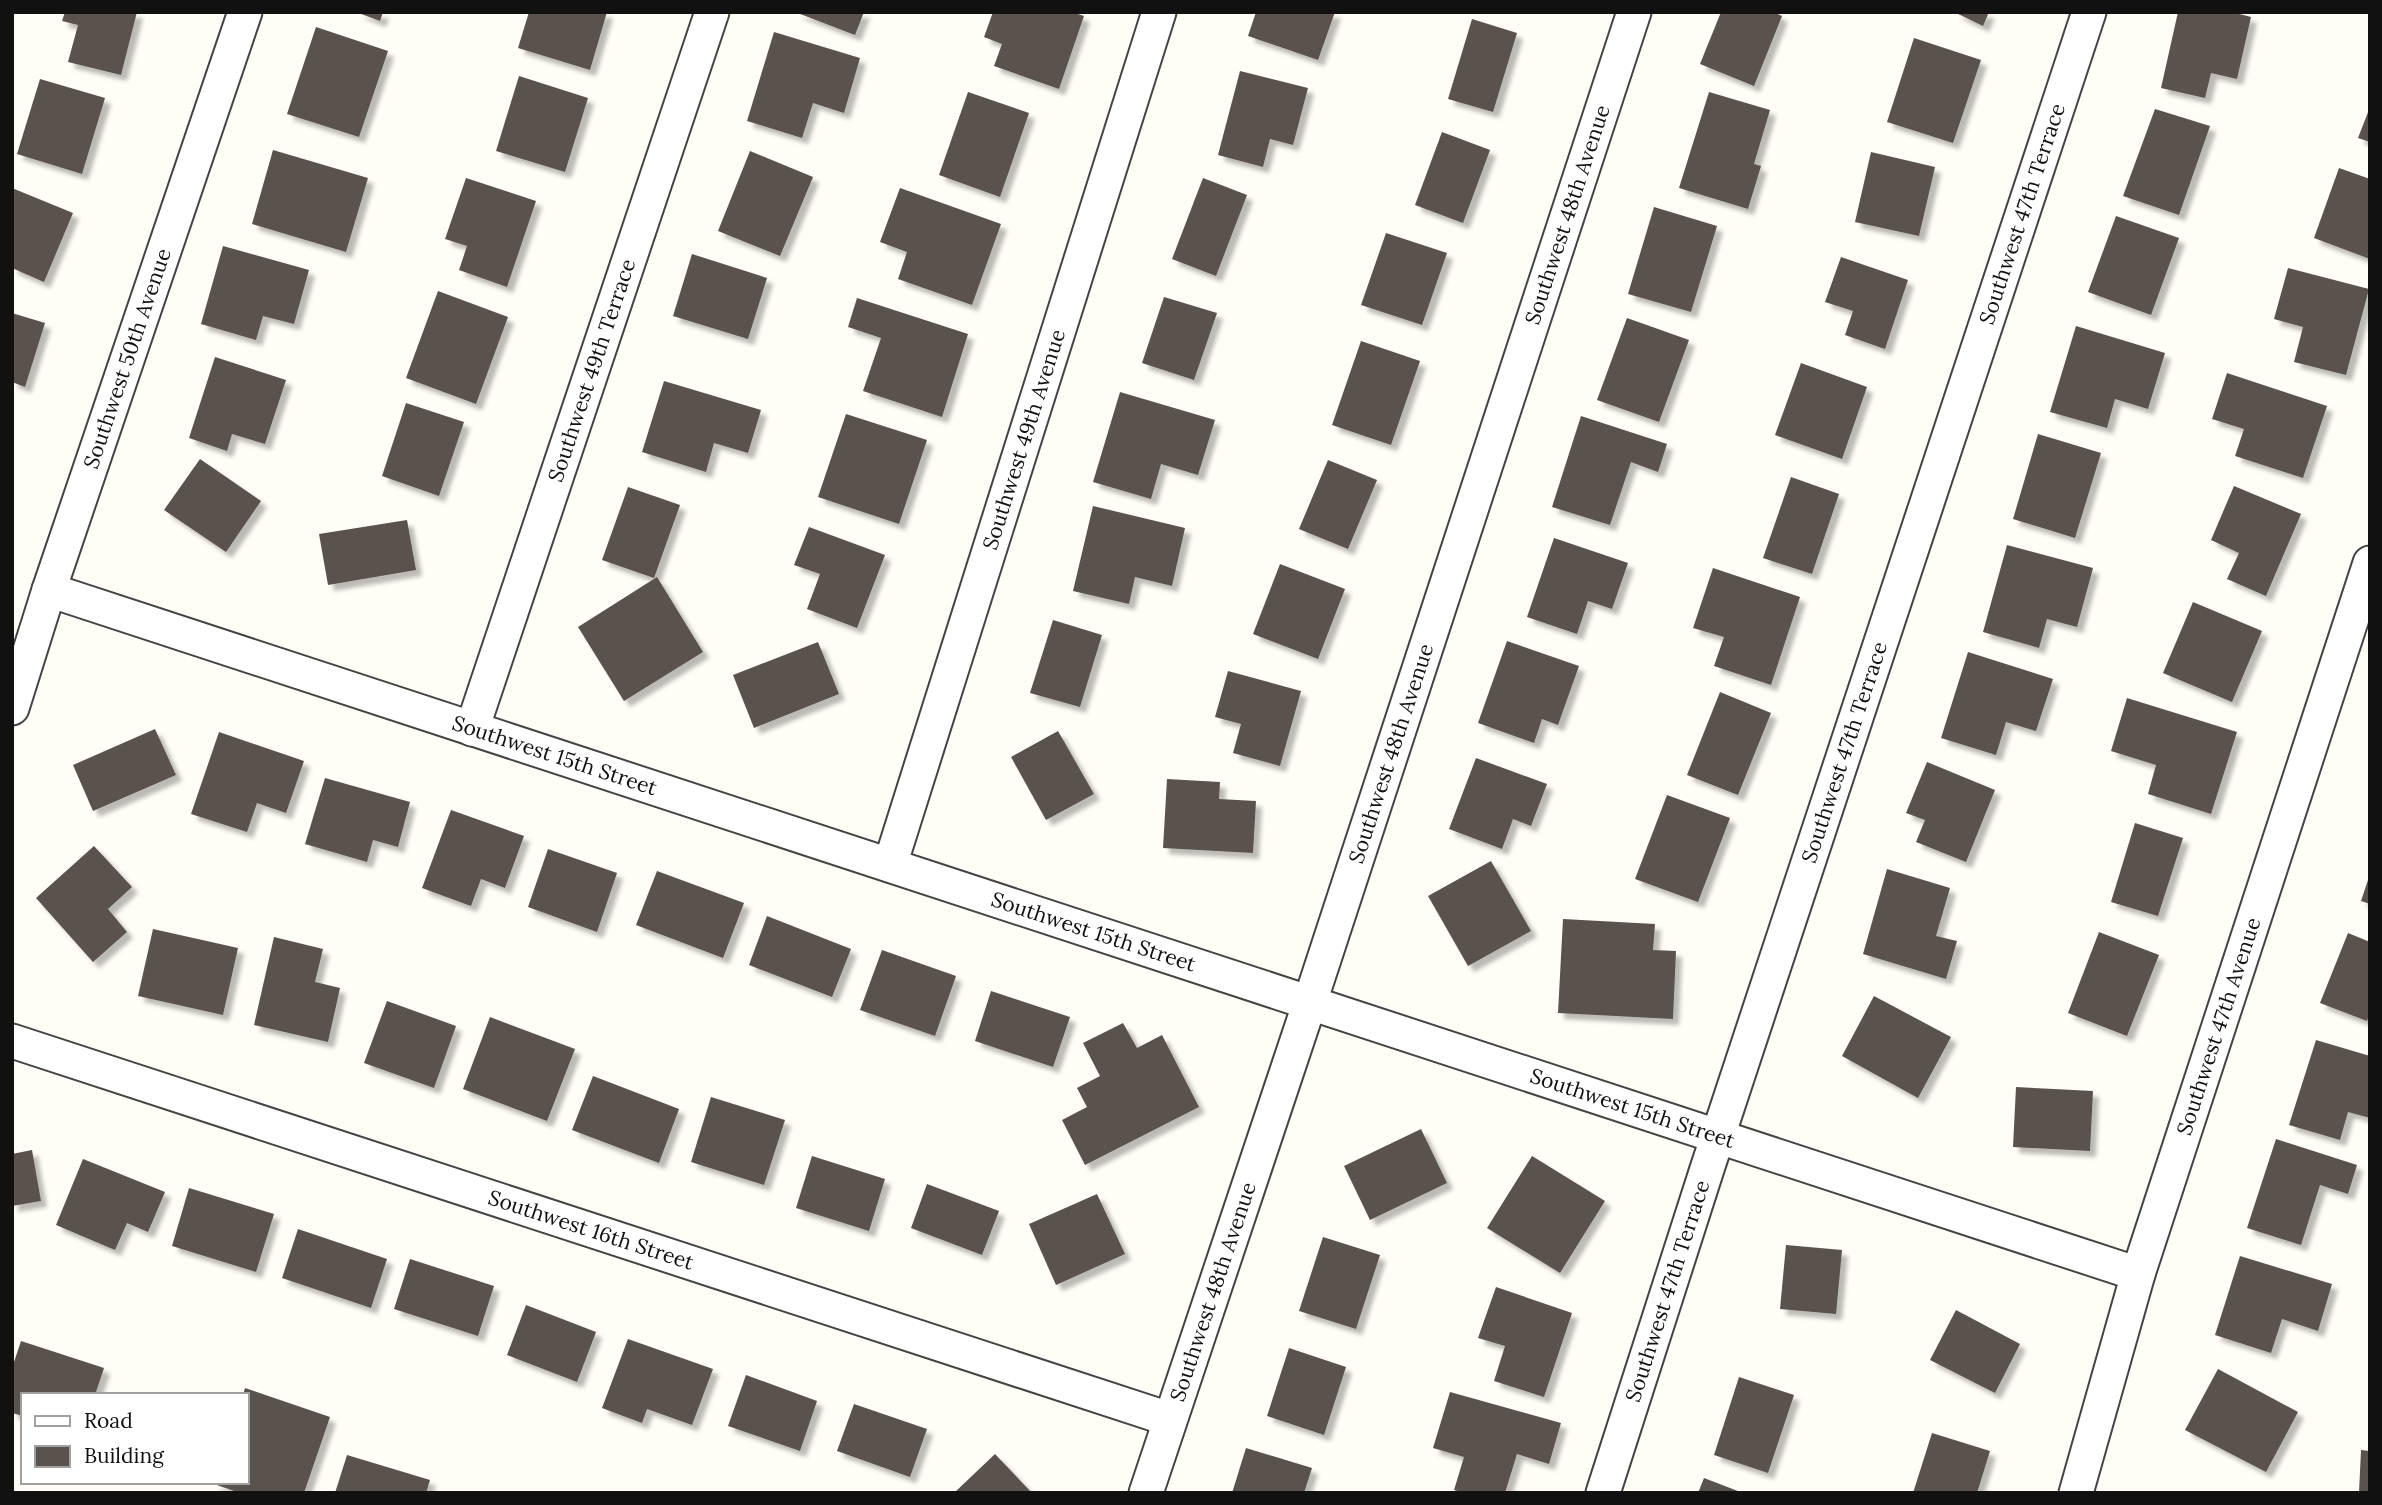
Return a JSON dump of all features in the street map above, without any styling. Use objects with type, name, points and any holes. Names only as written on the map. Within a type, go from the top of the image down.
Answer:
[{"type":"street","name":"Southwest 50th Avenue","points":[[12,708],[49,590],[244,12]]},
{"type":"street","name":"Southwest 49th Terrace","points":[[472,729],[712,12]]},
{"type":"street","name":"Southwest 49th Avenue","points":[[890,865],[1159,12]]},
{"type":"street","name":"Southwest 48th Avenue","points":[[1146,1493],[1310,1002],[1634,12]]},
{"type":"street","name":"Southwest 47th Terrace","points":[[1603,1493],[2089,12]]},
{"type":"street","name":"Southwest 47th Avenue","points":[[2076,1493],[2138,1273],[2370,563]]},
{"type":"street","name":"Southwest 15th Street","points":[[49,590],[2138,1273]]},
{"type":"street","name":"Southwest 16th Street","points":[[12,1041],[1169,1419]]},
{"type":"building","points":[[65,12],[137,12],[121,75],[68,62],[78,25],[62,21]]},
{"type":"building","points":[[356,12],[383,12],[380,21]]},
{"type":"building","points":[[529,12],[607,12],[590,70],[518,48]]},
{"type":"building","points":[[795,12],[864,12],[855,35]]},
{"type":"building","points":[[993,12],[1072,12],[1084,16],[1059,89],[994,66],[1002,44],[984,37]]},
{"type":"building","points":[[1256,12],[1335,12],[1318,60],[1248,36]]},
{"type":"building","points":[[1721,12],[1773,12],[1782,16],[1754,86],[1700,64]]},
{"type":"building","points":[[1954,12],[1989,12],[1983,26]]},
{"type":"building","points":[[2178,12],[2232,12],[2251,17],[2237,79],[2211,73],[2205,98],[2161,88]]},
{"type":"building","points":[[1472,19],[1517,33],[1493,112],[1448,99]]},
{"type":"building","points":[[316,27],[388,51],[359,137],[287,114]]},
{"type":"building","points":[[774,32],[860,58],[844,113],[813,103],[802,138],[747,121]]},
{"type":"building","points":[[1914,38],[1981,60],[1953,143],[1887,122]]},
{"type":"building","points":[[1240,71],[1308,88],[1293,145],[1270,139],[1263,167],[1218,155]]},
{"type":"building","points":[[519,76],[588,98],[565,172],[496,151]]},
{"type":"building","points":[[40,79],[105,98],[82,174],[17,154]]},
{"type":"building","points":[[968,92],[1029,113],[1000,197],[939,175]]},
{"type":"building","points":[[1709,92],[1770,110],[1754,164],[1761,166],[1748,209],[1679,188]]},
{"type":"building","points":[[2370,107],[2370,142],[2358,138]]},
{"type":"building","points":[[2155,109],[2210,126],[2179,215],[2123,196]]},
{"type":"building","points":[[1442,132],[1490,150],[1463,223],[1415,205]]},
{"type":"building","points":[[273,150],[368,178],[346,252],[252,224]]},
{"type":"building","points":[[750,151],[813,177],[780,256],[718,231]]},
{"type":"building","points":[[1871,152],[1935,167],[1919,236],[1855,222]]},
{"type":"building","points":[[2339,168],[2370,179],[2370,259],[2314,238]]},
{"type":"building","points":[[466,178],[536,201],[507,287],[459,270],[467,246],[445,239]]},
{"type":"building","points":[[1203,178],[1247,195],[1216,276],[1172,259]]},
{"type":"building","points":[[12,188],[73,213],[44,282],[12,268]]},
{"type":"building","points":[[900,188],[1001,224],[972,305],[898,279],[907,252],[880,242]]},
{"type":"building","points":[[1654,207],[1717,226],[1691,312],[1628,294]]},
{"type":"building","points":[[2116,216],[2179,238],[2151,315],[2088,292]]},
{"type":"building","points":[[1386,233],[1447,253],[1422,325],[1361,305]]},
{"type":"building","points":[[223,246],[309,270],[294,324],[263,316],[256,340],[201,324]]},
{"type":"building","points":[[692,254],[767,278],[748,339],[673,316]]},
{"type":"building","points":[[1841,257],[1908,280],[1885,349],[1845,335],[1853,311],[1825,302]]},
{"type":"building","points":[[2288,268],[2369,289],[2346,375],[2294,362],[2303,327],[2274,319]]},
{"type":"building","points":[[438,291],[508,317],[476,404],[406,378]]},
{"type":"building","points":[[1164,297],[1217,313],[1194,380],[1142,363]]},
{"type":"building","points":[[857,298],[968,334],[942,417],[863,391],[881,338],[848,327]]},
{"type":"building","points":[[12,313],[45,323],[25,387],[12,382]]},
{"type":"building","points":[[1627,318],[1689,340],[1659,422],[1597,400]]},
{"type":"building","points":[[2076,326],[2165,353],[2148,409],[2115,399],[2107,428],[2050,412]]},
{"type":"building","points":[[1361,341],[1420,361],[1391,445],[1332,425]]},
{"type":"building","points":[[215,357],[286,380],[265,444],[232,434],[227,451],[189,438]]},
{"type":"building","points":[[1801,363],[1867,387],[1842,459],[1775,435]]},
{"type":"building","points":[[2227,373],[2327,406],[2303,478],[2235,456],[2244,429],[2212,419]]},
{"type":"building","points":[[664,381],[761,410],[748,453],[714,443],[706,472],[642,452]]},
{"type":"building","points":[[1120,392],[1215,420],[1198,475],[1161,464],[1151,499],[1093,482]]},
{"type":"building","points":[[406,403],[464,422],[439,496],[382,476]]},
{"type":"building","points":[[846,414],[927,440],[899,524],[818,497]]},
{"type":"building","points":[[1581,416],[1667,444],[1658,472],[1631,462],[1610,525],[1552,507]]},
{"type":"building","points":[[2038,434],[2101,453],[2075,538],[2013,519]]},
{"type":"building","points":[[200,459],[261,501],[226,552],[164,510]]},
{"type":"building","points":[[1328,460],[1377,480],[1348,549],[1299,529]]},
{"type":"building","points":[[1791,477],[1839,494],[1812,574],[1763,558]]},
{"type":"building","points":[[2234,486],[2301,514],[2266,596],[2227,579],[2239,553],[2211,540]]},
{"type":"building","points":[[628,487],[680,505],[654,578],[602,560]]},
{"type":"building","points":[[1093,506],[1185,528],[1172,586],[1135,577],[1129,604],[1073,591]]},
{"type":"building","points":[[407,520],[416,570],[328,585],[319,534]]},
{"type":"building","points":[[809,527],[885,555],[857,628],[807,609],[820,574],[794,565]]},
{"type":"building","points":[[1554,538],[1628,563],[1612,609],[1588,601],[1577,634],[1527,617]]},
{"type":"building","points":[[2007,545],[2093,568],[2077,627],[2047,619],[2039,648],[1983,632]]},
{"type":"building","points":[[1280,564],[1345,589],[1318,659],[1253,634]]},
{"type":"building","points":[[1713,568],[1800,597],[1771,685],[1714,666],[1724,637],[1693,628]]},
{"type":"building","points":[[657,577],[703,652],[624,701],[578,627]]},
{"type":"building","points":[[2193,602],[2262,631],[2232,702],[2163,673]]},
{"type":"building","points":[[1053,620],[1102,635],[1080,707],[1030,693]]},
{"type":"building","points":[[1507,641],[1579,666],[1558,725],[1542,719],[1534,743],[1478,723]]},
{"type":"building","points":[[818,642],[839,694],[754,728],[733,675]]},
{"type":"building","points":[[1968,652],[2053,679],[2036,731],[2006,722],[1996,755],[1941,738]]},
{"type":"building","points":[[1228,671],[1301,691],[1280,766],[1233,753],[1241,724],[1215,717]]},
{"type":"building","points":[[1720,692],[1771,713],[1738,795],[1687,775]]},
{"type":"building","points":[[2127,698],[2237,732],[2211,814],[2148,794],[2156,765],[2111,751]]},
{"type":"building","points":[[155,729],[176,775],[93,811],[73,765]]},
{"type":"building","points":[[1058,731],[1094,794],[1046,820],[1011,757]]},
{"type":"building","points":[[219,732],[304,761],[286,813],[257,803],[247,832],[191,814]]},
{"type":"building","points":[[1476,758],[1547,784],[1531,826],[1513,819],[1502,849],[1449,829]]},
{"type":"building","points":[[1927,762],[1995,790],[1966,862],[1916,842],[1925,820],[1906,813]]},
{"type":"building","points":[[325,778],[410,802],[398,847],[373,840],[367,862],[305,844]]},
{"type":"building","points":[[1167,779],[1220,782],[1219,799],[1256,801],[1253,853],[1163,848]]},
{"type":"building","points":[[1667,795],[1730,818],[1698,902],[1635,879]]},
{"type":"building","points":[[451,810],[524,836],[505,888],[481,879],[471,906],[422,888]]},
{"type":"building","points":[[2135,823],[2183,838],[2158,916],[2111,902]]},
{"type":"building","points":[[94,846],[132,887],[108,909],[127,932],[93,962],[36,898]]},
{"type":"building","points":[[548,849],[617,873],[597,932],[528,907]]},
{"type":"building","points":[[1491,861],[1531,931],[1468,966],[1428,896]]},
{"type":"building","points":[[1887,869],[1950,888],[1936,936],[1957,941],[1946,979],[1863,954]]},
{"type":"building","points":[[657,871],[744,903],[723,958],[636,925]]},
{"type":"building","points":[[2370,874],[2370,904],[2361,901]]},
{"type":"building","points":[[767,916],[851,949],[832,997],[749,965]]},
{"type":"building","points":[[1563,919],[1655,924],[1653,950],[1676,951],[1673,1019],[1558,1013]]},
{"type":"building","points":[[153,929],[238,948],[223,1015],[138,996]]},
{"type":"building","points":[[2099,932],[2159,955],[2127,1036],[2068,1013]]},
{"type":"building","points":[[2348,933],[2370,942],[2370,1013],[2367,1021],[2320,1003]]},
{"type":"building","points":[[274,937],[323,949],[315,982],[340,988],[328,1042],[254,1025]]},
{"type":"building","points":[[882,950],[956,976],[935,1036],[860,1010]]},
{"type":"building","points":[[991,991],[1070,1017],[1053,1067],[975,1041]]},
{"type":"building","points":[[1874,996],[1951,1037],[1918,1098],[1842,1056]]},
{"type":"building","points":[[387,1001],[456,1026],[434,1088],[364,1063]]},
{"type":"building","points":[[490,1017],[575,1049],[547,1121],[463,1089]]},
{"type":"building","points":[[1123,1023],[1137,1048],[1162,1035],[1199,1107],[1085,1165],[1062,1120],[1087,1107],[1077,1088],[1100,1076],[1083,1043]]},
{"type":"building","points":[[2316,1040],[2370,1056],[2370,1118],[2348,1112],[2340,1140],[2289,1125]]},
{"type":"building","points":[[593,1076],[679,1109],[659,1163],[572,1130]]},
{"type":"building","points":[[2016,1087],[2093,1091],[2090,1151],[2013,1147]]},
{"type":"building","points":[[711,1097],[785,1120],[764,1185],[691,1162]]},
{"type":"building","points":[[1421,1129],[1447,1183],[1370,1220],[1344,1166]]},
{"type":"building","points":[[2276,1139],[2357,1165],[2348,1194],[2320,1185],[2301,1245],[2247,1228]]},
{"type":"building","points":[[32,1150],[41,1201],[12,1206],[12,1154]]},
{"type":"building","points":[[812,1156],[885,1179],[869,1231],[796,1208]]},
{"type":"building","points":[[1532,1156],[1605,1201],[1560,1273],[1487,1228]]},
{"type":"building","points":[[83,1159],[165,1192],[148,1232],[127,1223],[115,1250],[56,1225]]},
{"type":"building","points":[[927,1184],[999,1211],[982,1255],[911,1228]]},
{"type":"building","points":[[189,1188],[274,1214],[256,1272],[172,1246]]},
{"type":"building","points":[[1097,1194],[1125,1254],[1056,1285],[1029,1224]]},
{"type":"building","points":[[298,1229],[387,1259],[371,1308],[282,1278]]},
{"type":"building","points":[[1323,1237],[1380,1255],[1356,1329],[1299,1311]]},
{"type":"building","points":[[1786,1245],[1842,1250],[1836,1314],[1780,1309]]},
{"type":"building","points":[[2240,1256],[2332,1284],[2318,1331],[2282,1319],[2271,1353],[2215,1335]]},
{"type":"building","points":[[410,1259],[494,1286],[478,1336],[394,1309]]},
{"type":"building","points":[[1496,1287],[1572,1313],[1544,1397],[1494,1381],[1505,1346],[1478,1338]]},
{"type":"building","points":[[526,1305],[596,1332],[577,1382],[507,1355]]},
{"type":"building","points":[[1956,1310],[2020,1344],[1995,1393],[1930,1360]]},
{"type":"building","points":[[628,1339],[713,1369],[692,1425],[647,1409],[642,1423],[602,1408]]},
{"type":"building","points":[[21,1341],[104,1368],[96,1393],[21,1393],[21,1415],[12,1413],[12,1368]]},
{"type":"building","points":[[1289,1348],[1346,1367],[1324,1435],[1267,1416]]},
{"type":"building","points":[[2218,1369],[2298,1412],[2266,1472],[2185,1430]]},
{"type":"building","points":[[746,1375],[817,1401],[800,1451],[728,1426]]},
{"type":"building","points":[[1739,1377],[1794,1395],[1768,1473],[1714,1455]]},
{"type":"building","points":[[245,1388],[330,1417],[304,1493],[240,1493],[214,1484],[248,1484],[248,1393],[244,1393]]},
{"type":"building","points":[[1450,1392],[1561,1423],[1549,1464],[1517,1454],[1505,1493],[1464,1493],[1454,1490],[1464,1457],[1433,1448]]},
{"type":"building","points":[[854,1404],[927,1429],[910,1477],[837,1451]]},
{"type":"building","points":[[1932,1433],[1990,1451],[1977,1493],[1913,1493]]},
{"type":"building","points":[[1246,1448],[1312,1468],[1304,1493],[1232,1493]]},
{"type":"building","points":[[2361,1450],[2370,1451],[2370,1493],[2359,1493]]},
{"type":"building","points":[[995,1454],[1032,1493],[954,1493]]},
{"type":"building","points":[[347,1455],[430,1480],[426,1493],[335,1493]]},
{"type":"building","points":[[1704,1478],[1743,1493],[1698,1493]]}]
